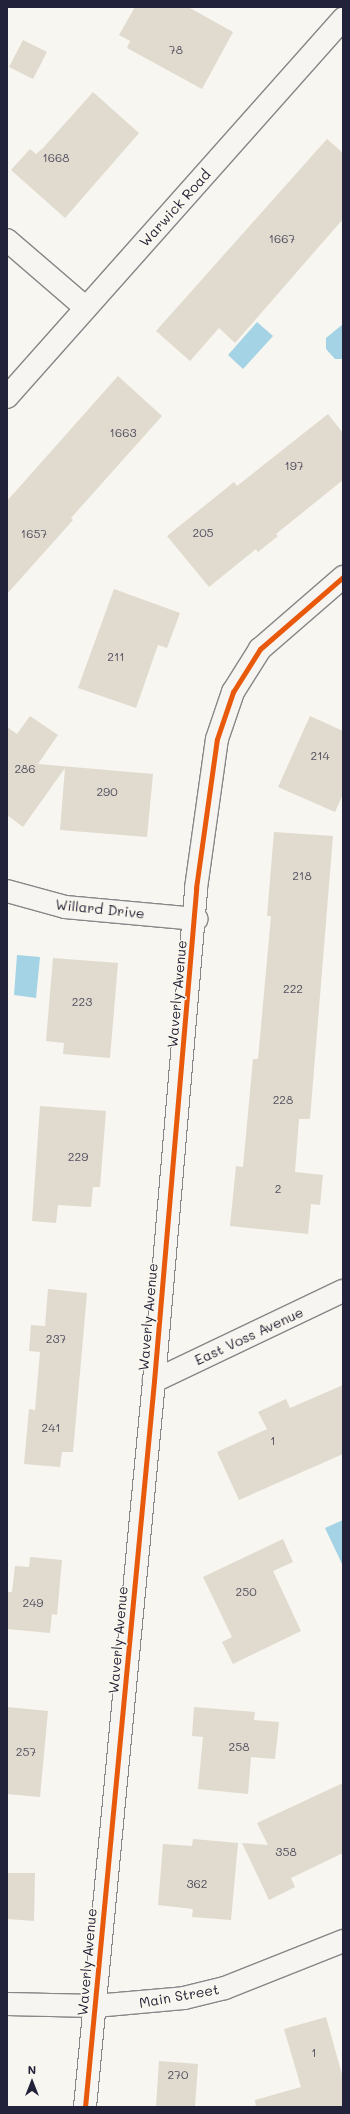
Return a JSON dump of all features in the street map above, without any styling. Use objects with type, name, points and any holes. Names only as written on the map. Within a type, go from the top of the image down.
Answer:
[{"type":"street","points":[[333,7],[343,13]]},
{"type":"street","name":"Warwick Road","points":[[7,397],[343,19]]},
{"type":"street","points":[[7,240],[86,308]]},
{"type":"street","name":"Waverly Avenue","points":[[85,2107],[154,1381],[196,919],[196,888],[217,738],[233,692],[260,649],[343,577]]},
{"type":"street","name":"Willard Drive","points":[[7,891],[65,907],[196,919]]},
{"type":"street","name":"East Voss Avenue","points":[[154,1381],[343,1291]]},
{"type":"street","name":"Main Street","points":[[7,2004],[95,2006],[177,1999],[225,1988],[343,1941]]},
{"type":"water","points":[[257,322],[273,336],[243,369],[228,355]]},
{"type":"water","points":[[343,324],[343,359],[335,359],[326,349],[326,338]]},
{"type":"water","points":[[17,955],[40,957],[36,998],[14,995]]},
{"type":"water","points":[[343,1520],[343,1566],[325,1528]]},
{"type":"building","points":[[135,7],[188,7],[233,32],[202,89],[127,48],[130,41],[119,35]]},
{"type":"building","points":[[23,40],[47,52],[33,79],[9,67]]},
{"type":"building","points":[[93,92],[139,133],[65,218],[11,170],[30,149],[36,154],[43,148]]},
{"type":"building","points":[[327,139],[343,153],[343,219],[235,343],[219,328],[190,361],[156,331]]},
{"type":"building","points":[[118,376],[162,416],[71,518],[73,520],[7,594],[7,501]]},
{"type":"building","points":[[328,414],[343,433],[343,480],[276,534],[278,536],[258,552],[256,549],[209,587],[167,536],[234,482],[237,486]]},
{"type":"building","points":[[114,589],[180,613],[167,648],[158,645],[136,708],[78,688]]},
{"type":"building","points":[[30,716],[58,735],[38,764],[153,774],[147,837],[60,830],[65,768],[23,827],[7,815],[7,727],[17,734]]},
{"type":"building","points":[[310,716],[343,731],[343,794],[335,812],[278,787]]},
{"type":"building","points":[[274,832],[333,836],[310,1119],[299,1119],[295,1172],[323,1175],[320,1205],[311,1204],[308,1234],[230,1226],[236,1166],[243,1167],[253,1059],[258,1059],[271,916],[267,916]]},
{"type":"building","points":[[53,958],[118,963],[110,1058],[63,1054],[64,1043],[46,1041]]},
{"type":"building","points":[[40,1106],[106,1111],[100,1187],[93,1187],[91,1207],[58,1205],[56,1223],[32,1221]]},
{"type":"building","points":[[48,1289],[87,1293],[73,1452],[62,1452],[60,1467],[24,1464],[29,1409],[35,1410],[40,1352],[29,1351],[31,1325],[45,1326]]},
{"type":"building","points":[[343,1385],[343,1454],[239,1500],[217,1452],[267,1429],[258,1412],[286,1399],[290,1408]]},
{"type":"building","points":[[283,1539],[293,1562],[273,1571],[301,1631],[233,1664],[222,1642],[232,1637],[203,1577]]},
{"type":"building","points":[[30,1557],[62,1560],[57,1615],[52,1614],[50,1633],[7,1629],[7,1592],[12,1592],[15,1566],[29,1567]]},
{"type":"building","points":[[7,1707],[48,1711],[40,1797],[7,1794]]},
{"type":"building","points":[[194,1707],[255,1712],[254,1720],[279,1722],[275,1759],[251,1757],[248,1794],[198,1789],[203,1737],[192,1736]]},
{"type":"building","points":[[343,1783],[343,1853],[291,1878],[295,1887],[269,1900],[242,1843],[268,1845],[257,1823]]},
{"type":"building","points":[[193,1839],[238,1843],[231,1920],[192,1917],[193,1909],[158,1905],[163,1844],[192,1846]]},
{"type":"building","points":[[7,1873],[35,1873],[34,1921],[7,1919]]},
{"type":"building","points":[[326,2017],[343,2078],[343,2107],[256,2107],[255,2100],[301,2087],[284,2029]]},
{"type":"building","points":[[159,2061],[198,2064],[195,2107],[156,2107]]},
{"type":"cycle path","points":[[85,2107],[154,1381],[196,888],[217,739],[233,692],[260,649],[343,577]]}]
